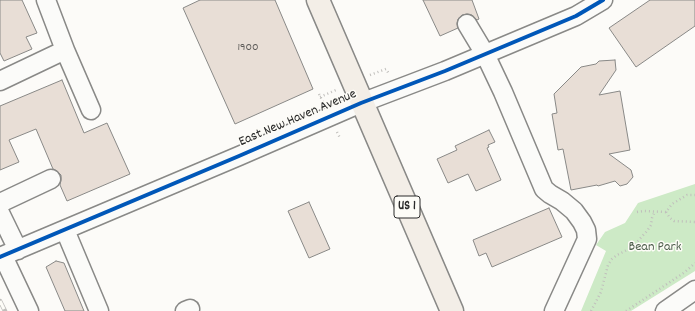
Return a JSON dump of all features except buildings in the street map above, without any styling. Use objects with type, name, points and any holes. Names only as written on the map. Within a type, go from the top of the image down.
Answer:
[{"type":"main road","name":"US 1","points":[[318,0],[452,311]]},
{"type":"street","points":[[46,0],[65,50],[91,110]]},
{"type":"street","name":"East New Haven Avenue","points":[[7,254],[362,103],[438,74],[576,16],[603,0]]},
{"type":"street","points":[[467,24],[485,54],[503,92],[544,189],[574,211],[586,230],[587,239],[554,311]]},
{"type":"street","points":[[0,81],[65,50]]},
{"type":"street","points":[[0,203],[51,179]]},
{"type":"street","points":[[0,213],[7,254],[29,311]]},
{"type":"street","points":[[64,230],[99,311]]},
{"type":"street","points":[[665,311],[695,290]]},
{"type":"path","points":[[666,212],[672,204],[687,195],[695,195]]},
{"type":"path","points":[[591,311],[601,292],[608,265],[617,255],[631,248],[644,234],[651,225],[655,211]]},
{"type":"path","points":[[637,212],[666,212]]},
{"type":"path","points":[[666,212],[674,221],[695,222]]},
{"type":"path","points":[[626,311],[686,272],[695,263]]},
{"type":"green space","name":"Bean Park","points":[[695,184],[695,271],[631,311],[581,311],[606,251],[596,245],[605,232],[625,223],[638,203]]},
{"type":"railway","points":[[0,301],[5,311]]},
{"type":"cycle path","points":[[0,257],[361,103],[445,71],[576,16],[603,0]]}]
